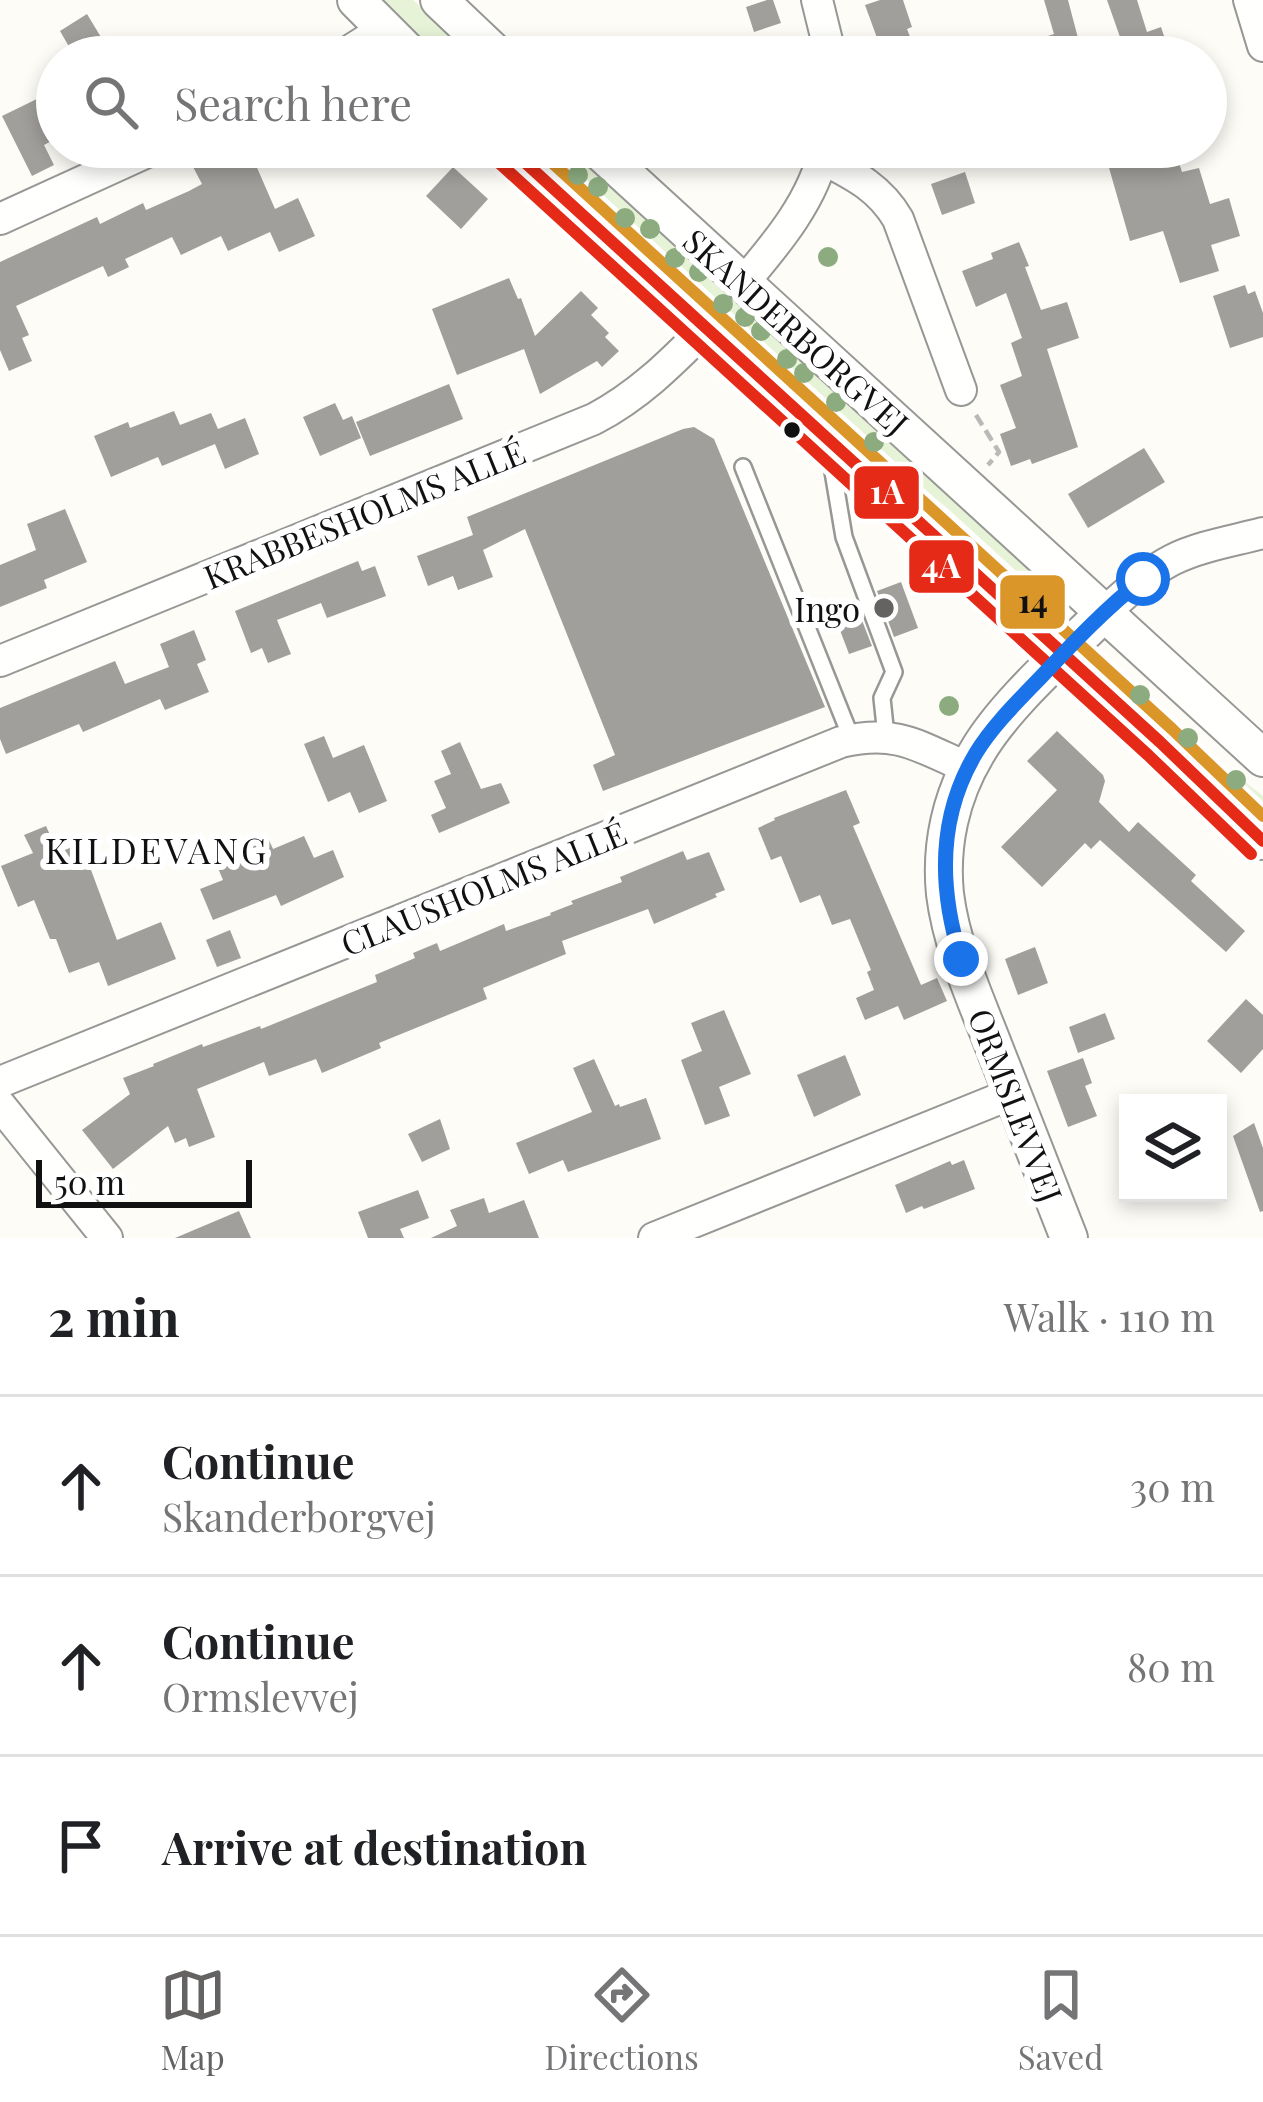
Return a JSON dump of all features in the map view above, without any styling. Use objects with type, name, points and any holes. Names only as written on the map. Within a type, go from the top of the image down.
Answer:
[{"type":"street","points":[[356,0],[391,36]]},
{"type":"street","points":[[440,0],[477,36]]},
{"type":"street","points":[[817,0],[826,36]]},
{"type":"street","points":[[1249,0],[1263,46]]},
{"type":"street","points":[[373,36],[384,29]]},
{"type":"street","points":[[0,219],[112,168]]},
{"type":"street","name":"SKANDERBORGVEJ","points":[[531,168],[1263,841]]},
{"type":"street","name":"SKANDERBORGVEJ","points":[[618,168],[1263,758]]},
{"type":"street","points":[[744,282],[793,220],[817,168]]},
{"type":"street","points":[[844,168],[887,201],[898,219],[961,390]]},
{"type":"street","name":"KRABBESHOLMS ALLÉ","points":[[0,661],[594,419],[661,374],[705,329]]},
{"type":"street","points":[[1063,654],[1154,571],[1197,550],[1263,533]]},
{"type":"street","name":"ORMSLEVVEJ","points":[[1063,654],[1005,716],[968,768],[946,832],[945,890],[956,942],[1069,1238]]},
{"type":"street","name":"CLAUSHOLMS ALLÉ","points":[[0,1082],[852,740],[900,738],[968,768]]},
{"type":"street","points":[[654,1238],[1012,1094]]},
{"type":"street","points":[[0,1105],[107,1238]]},
{"type":"lane","points":[[828,440],[844,537],[894,672],[882,698],[886,736]]},
{"type":"lane","points":[[743,467],[852,740]]},
{"type":"path","points":[[961,390],[999,452],[969,487]]},
{"type":"green space","points":[[381,0],[413,0],[450,36],[418,36]]},
{"type":"green space","points":[[556,168],[592,168],[1042,578],[1034,587],[946,507],[842,428]]},
{"type":"green space","points":[[1137,684],[1263,796],[1263,815],[1130,692]]},
{"type":"building","points":[[773,0],[781,23],[754,32],[746,7]]},
{"type":"building","points":[[903,0],[912,27],[907,29],[910,36],[876,36],[865,5]]},
{"type":"building","points":[[1044,0],[1068,0],[1077,36],[1048,36],[1054,34]]},
{"type":"building","points":[[1107,0],[1137,0],[1147,32],[1161,27],[1164,36],[1120,36]]},
{"type":"building","points":[[87,14],[100,36],[63,36],[60,31]]},
{"type":"building","points":[[36,99],[36,168],[48,168],[32,176],[2,116]]},
{"type":"building","points":[[194,168],[257,168],[275,209],[298,198],[315,236],[279,252],[270,232],[228,251],[221,236],[181,255],[172,237],[125,259],[129,267],[108,277],[103,266],[16,306],[29,335],[22,338],[32,361],[9,371],[0,350],[0,262],[97,217],[100,224],[143,203],[146,210],[202,184]]},
{"type":"building","points":[[454,168],[488,199],[461,229],[426,196]]},
{"type":"building","points":[[1109,168],[1181,168],[1182,172],[1199,168],[1210,204],[1229,198],[1240,236],[1211,245],[1219,271],[1180,283],[1163,231],[1130,241]]},
{"type":"building","points":[[965,172],[975,203],[942,215],[931,184]]},
{"type":"building","points":[[1019,242],[1041,310],[1067,302],[1079,338],[1047,349],[1078,447],[1032,464],[1030,459],[1011,466],[1000,434],[1016,428],[1000,385],[1022,376],[1011,343],[1022,338],[1006,293],[976,307],[962,271]]},
{"type":"building","points":[[509,278],[535,336],[581,291],[598,308],[591,315],[619,351],[602,367],[597,361],[540,394],[524,349],[457,375],[432,309]]},
{"type":"building","points":[[1245,285],[1248,294],[1255,291],[1263,313],[1263,337],[1230,348],[1213,296]]},
{"type":"building","points":[[449,384],[463,419],[370,456],[356,422]]},
{"type":"building","points":[[335,403],[343,420],[352,416],[361,438],[320,456],[303,417]]},
{"type":"building","points":[[174,411],[180,425],[211,413],[218,429],[245,418],[259,454],[225,469],[215,444],[162,466],[158,457],[111,477],[94,436]]},
{"type":"building","points":[[694,427],[714,439],[825,707],[603,791],[593,765],[615,755],[525,529],[483,550],[493,577],[458,590],[453,576],[428,586],[417,556],[473,535],[467,517]]},
{"type":"building","points":[[1144,448],[1165,482],[1088,528],[1068,494]]},
{"type":"building","points":[[65,509],[87,562],[44,580],[47,588],[0,607],[0,565],[36,550],[27,524]]},
{"type":"building","points":[[358,561],[362,571],[375,566],[386,596],[327,618],[321,603],[277,620],[291,654],[268,663],[262,648],[251,653],[235,611]]},
{"type":"building","points":[[901,582],[918,628],[894,637],[877,591]]},
{"type":"building","points":[[854,600],[872,646],[849,654],[832,609]]},
{"type":"building","points":[[194,630],[206,660],[197,664],[209,692],[165,710],[160,699],[83,732],[79,724],[6,754],[0,739],[0,708],[115,661],[125,684],[169,667],[160,644]]},
{"type":"building","points":[[1057,731],[1103,775],[1099,802],[1129,832],[1138,822],[1196,875],[1191,881],[1245,931],[1226,952],[1100,840],[1091,849],[1085,843],[1042,887],[1001,847],[1057,790],[1027,761]]},
{"type":"building","points":[[324,736],[333,758],[364,745],[387,801],[359,813],[350,792],[328,802],[304,744]]},
{"type":"building","points":[[460,742],[481,789],[501,783],[510,803],[439,833],[431,815],[446,808],[434,781],[451,774],[441,751]]},
{"type":"building","points":[[846,790],[860,823],[853,826],[921,985],[937,978],[947,1001],[904,1020],[898,1006],[865,1020],[856,998],[874,990],[850,919],[832,925],[820,895],[800,903],[781,856],[771,860],[758,828]]},
{"type":"building","points":[[46,826],[58,853],[81,843],[117,940],[161,922],[176,959],[108,986],[99,962],[69,973],[34,900],[18,907],[1,866],[33,853],[24,835]]},
{"type":"building","points":[[304,836],[314,858],[333,850],[344,877],[281,906],[276,895],[213,920],[200,889],[223,880],[215,861],[269,840],[273,849]]},
{"type":"building","points":[[683,851],[687,860],[709,852],[725,890],[654,924],[648,909],[562,941],[566,954],[483,988],[487,999],[379,1043],[381,1048],[322,1073],[316,1059],[269,1076],[264,1062],[197,1089],[215,1137],[189,1147],[186,1138],[175,1143],[168,1126],[113,1169],[82,1130],[130,1094],[123,1078],[153,1064],[202,1044],[261,1029],[377,982],[375,975],[437,943],[440,951],[504,924],[506,931],[551,915],[573,904],[571,901],[622,882],[620,877]]},
{"type":"building","points":[[230,930],[241,958],[217,967],[206,940]]},
{"type":"building","points":[[1035,947],[1048,983],[1018,995],[1005,959]]},
{"type":"building","points":[[1246,999],[1263,1015],[1263,1049],[1241,1073],[1207,1041]]},
{"type":"building","points":[[724,1010],[751,1074],[719,1087],[730,1116],[705,1125],[681,1060],[702,1051],[691,1023]]},
{"type":"building","points":[[1105,1013],[1115,1039],[1078,1053],[1069,1027]]},
{"type":"building","points":[[845,1055],[861,1095],[814,1117],[797,1075]]},
{"type":"building","points":[[1083,1058],[1092,1083],[1085,1086],[1097,1116],[1068,1127],[1047,1071]]},
{"type":"building","points":[[594,1059],[615,1106],[646,1098],[661,1139],[568,1172],[563,1160],[529,1174],[516,1143],[592,1112],[573,1068]]},
{"type":"building","points":[[440,1119],[450,1149],[422,1162],[408,1134]]},
{"type":"building","points":[[1254,1123],[1263,1148],[1260,1212],[1233,1136]]},
{"type":"building","points":[[964,1160],[975,1189],[906,1213],[895,1185],[950,1161],[952,1165]]},
{"type":"building","points":[[418,1190],[429,1218],[400,1229],[404,1238],[368,1238],[358,1212]]},
{"type":"building","points":[[484,1198],[489,1213],[524,1200],[539,1238],[431,1238],[457,1226],[450,1210]]},
{"type":"building","points":[[239,1211],[251,1238],[175,1238]]},
{"type":"transit line","name":"4A","points":[[505,168],[1251,854]]},
{"type":"transit line","name":"1A","points":[[531,168],[1263,841]]},
{"type":"transit line","name":"14","points":[[558,168],[1263,816]]},
{"type":"place","name":"Ingo","points":[[884,608]]},
{"type":"district","name":"KILDEVANG","points":[[157,849]]},
{"type":"route","points":[[961,959],[950,925],[944,858],[953,804],[968,768],[978,749],[1028,690],[1143,579]]}]
